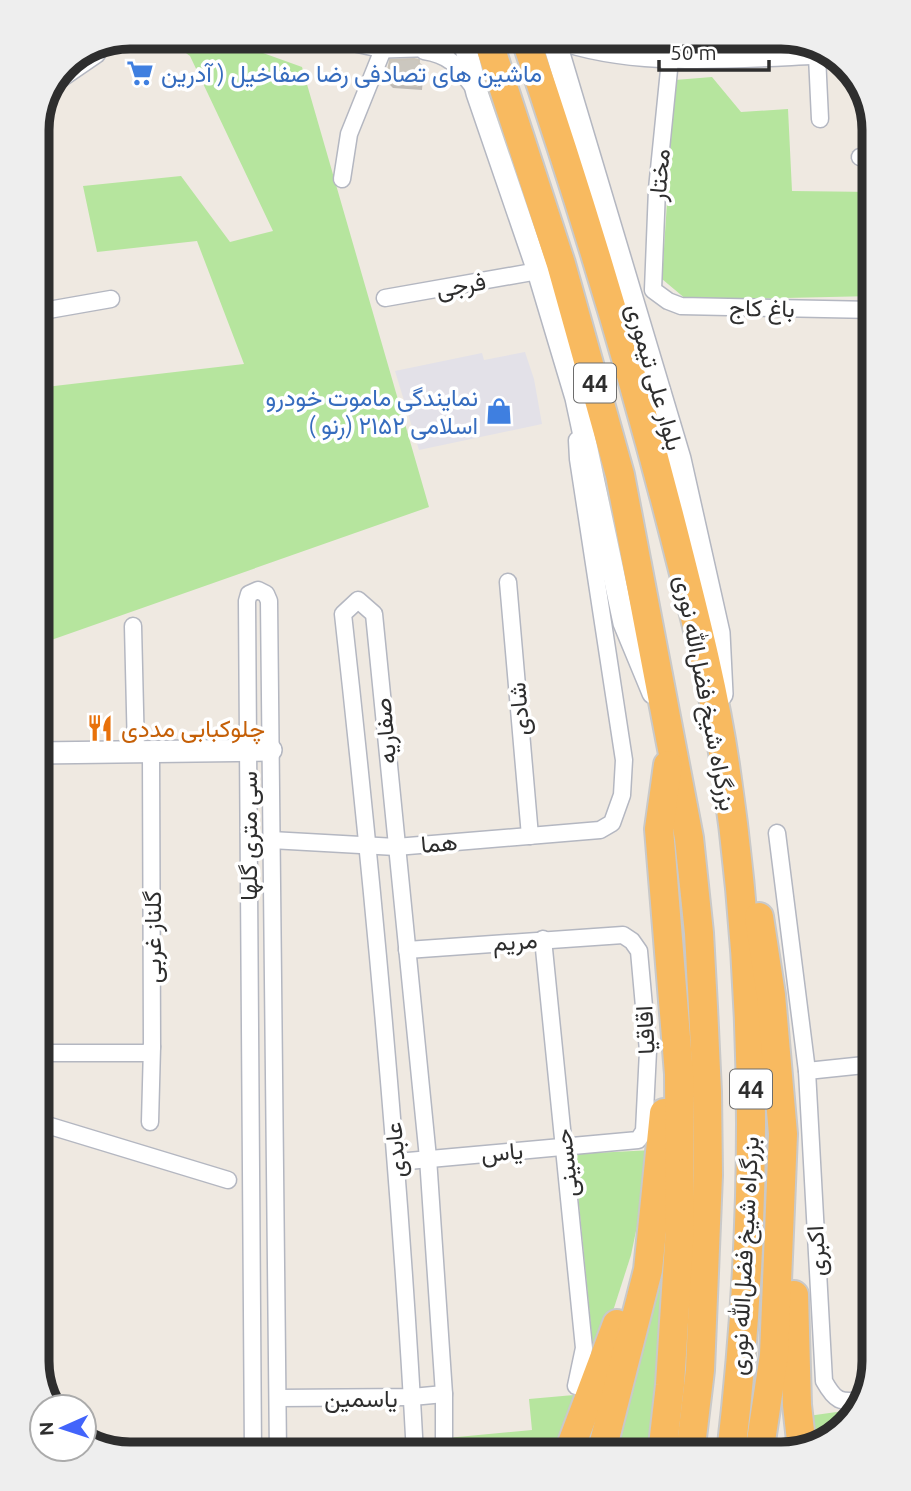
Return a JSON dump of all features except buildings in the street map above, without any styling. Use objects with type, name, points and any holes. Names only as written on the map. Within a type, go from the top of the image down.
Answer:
[{"type":"highway","name":"بزرگراه شیخ فضل‌الله نوری","points":[[491,49],[561,264],[621,475],[689,838],[699,933],[708,1092],[704,1304],[691,1442]]},
{"type":"highway","name":"بزرگراه شیخ فضل‌الله نوری","points":[[529,49],[603,279],[654,455],[687,587],[725,765],[750,1009],[751,1109],[744,1310],[731,1442]]},
{"type":"highway","points":[[663,1442],[670,1384],[680,1227],[679,1074],[659,829],[671,738]]},
{"type":"highway","points":[[725,765],[746,846],[771,995],[792,1223],[796,1394],[801,1439]]},
{"type":"highway","points":[[604,1442],[648,1270],[674,1030]]},
{"type":"highway","points":[[772,1442],[783,1134]]},
{"type":"highway","points":[[573,1442],[637,1266],[657,1183]]},
{"type":"highway","points":[[761,1442],[774,1355]]},
{"type":"main road","name":"بلوار علی تیموری","points":[[565,49],[679,459],[718,633],[722,686],[718,725]]},
{"type":"street","points":[[342,179],[349,134],[383,49]]},
{"type":"street","points":[[403,49],[440,53],[457,66],[477,93]]},
{"type":"street","points":[[458,49],[477,93],[538,271],[576,398],[624,623],[671,738]]},
{"type":"street","points":[[588,49],[602,54],[670,60],[815,56]]},
{"type":"street","points":[[817,57],[820,120]]},
{"type":"street","name":"مختار","points":[[653,290],[657,189],[670,60]]},
{"type":"street","name":"فرجی","points":[[385,298],[538,271]]},
{"type":"street","name":"باغ کاج","points":[[653,290],[668,301],[681,306],[862,310]]},
{"type":"street","points":[[49,310],[111,299]]},
{"type":"street","name":"هما","points":[[271,840],[396,847],[600,830],[612,823],[618,812],[625,776],[624,761],[578,459],[576,398]]},
{"type":"street","name":"شادی","points":[[508,582],[530,836]]},
{"type":"street","name":"سی متری گلها","points":[[253,1442],[247,601],[249,594],[258,590],[266,594],[269,601],[278,1442]]},
{"type":"street","name":"صفاریه","points":[[369,846],[343,614],[358,600],[374,614],[396,847]]},
{"type":"street","name":"گلناز غربی","points":[[133,626],[143,752],[152,1047],[150,1122]]},
{"type":"street","points":[[49,753],[271,750]]},
{"type":"street","points":[[777,833],[807,1071],[862,1064]]},
{"type":"street","name":"عابدی","points":[[369,846],[397,1162],[414,1442]]},
{"type":"street","name":"عابدی","points":[[396,847],[428,1158],[444,1394],[444,1442]]},
{"type":"street","name":"مریم","points":[[407,950],[623,935]]},
{"type":"street","name":"اقاقیا","points":[[623,935],[639,951],[648,1051],[644,1131]]},
{"type":"street","name":"حسینی","points":[[543,939],[584,1348],[576,1386]]},
{"type":"street","points":[[49,1053],[147,1053],[152,1047]]},
{"type":"street","name":"اکبری","points":[[807,1071],[824,1381],[831,1394],[843,1402],[851,1402]]},
{"type":"street","points":[[49,1126],[228,1180]]},
{"type":"street","name":"یاس","points":[[397,1162],[638,1140],[644,1131]]},
{"type":"street","name":"یاسمین","points":[[278,1398],[412,1397],[444,1394]]},
{"type":"shaded area","points":[[525,352],[534,379],[542,424],[419,450],[395,371],[482,353],[484,360]]},
{"type":"green space","points":[[181,49],[252,49],[302,67],[429,507],[49,641],[49,387],[244,364],[197,241],[97,252],[83,186],[181,176],[230,242],[273,231],[190,56]]},
{"type":"green space","points":[[712,77],[741,112],[788,109],[792,191],[862,192],[862,296],[687,300],[662,279],[675,80]]},
{"type":"green space","points":[[675,1083],[659,1442],[612,1442]]},
{"type":"green space","points":[[653,1150],[631,1255],[595,1367],[574,1154]]},
{"type":"green space","points":[[585,1394],[566,1442],[426,1442],[532,1430],[529,1399]]},
{"type":"green space","points":[[844,1411],[834,1422],[811,1437],[808,1416]]},
{"type":"place","name":"ماشین های تصادفی رضا صفاخیل ( آدرین","points":[[140,73]]},
{"type":"place","name":"نمایندگی ماموت خودرو ( رنو) اسلامی ۲۱۵۲","points":[[499,411]]},
{"type":"place","name":"چلوکبابی مددی","points":[[100,728]]}]
